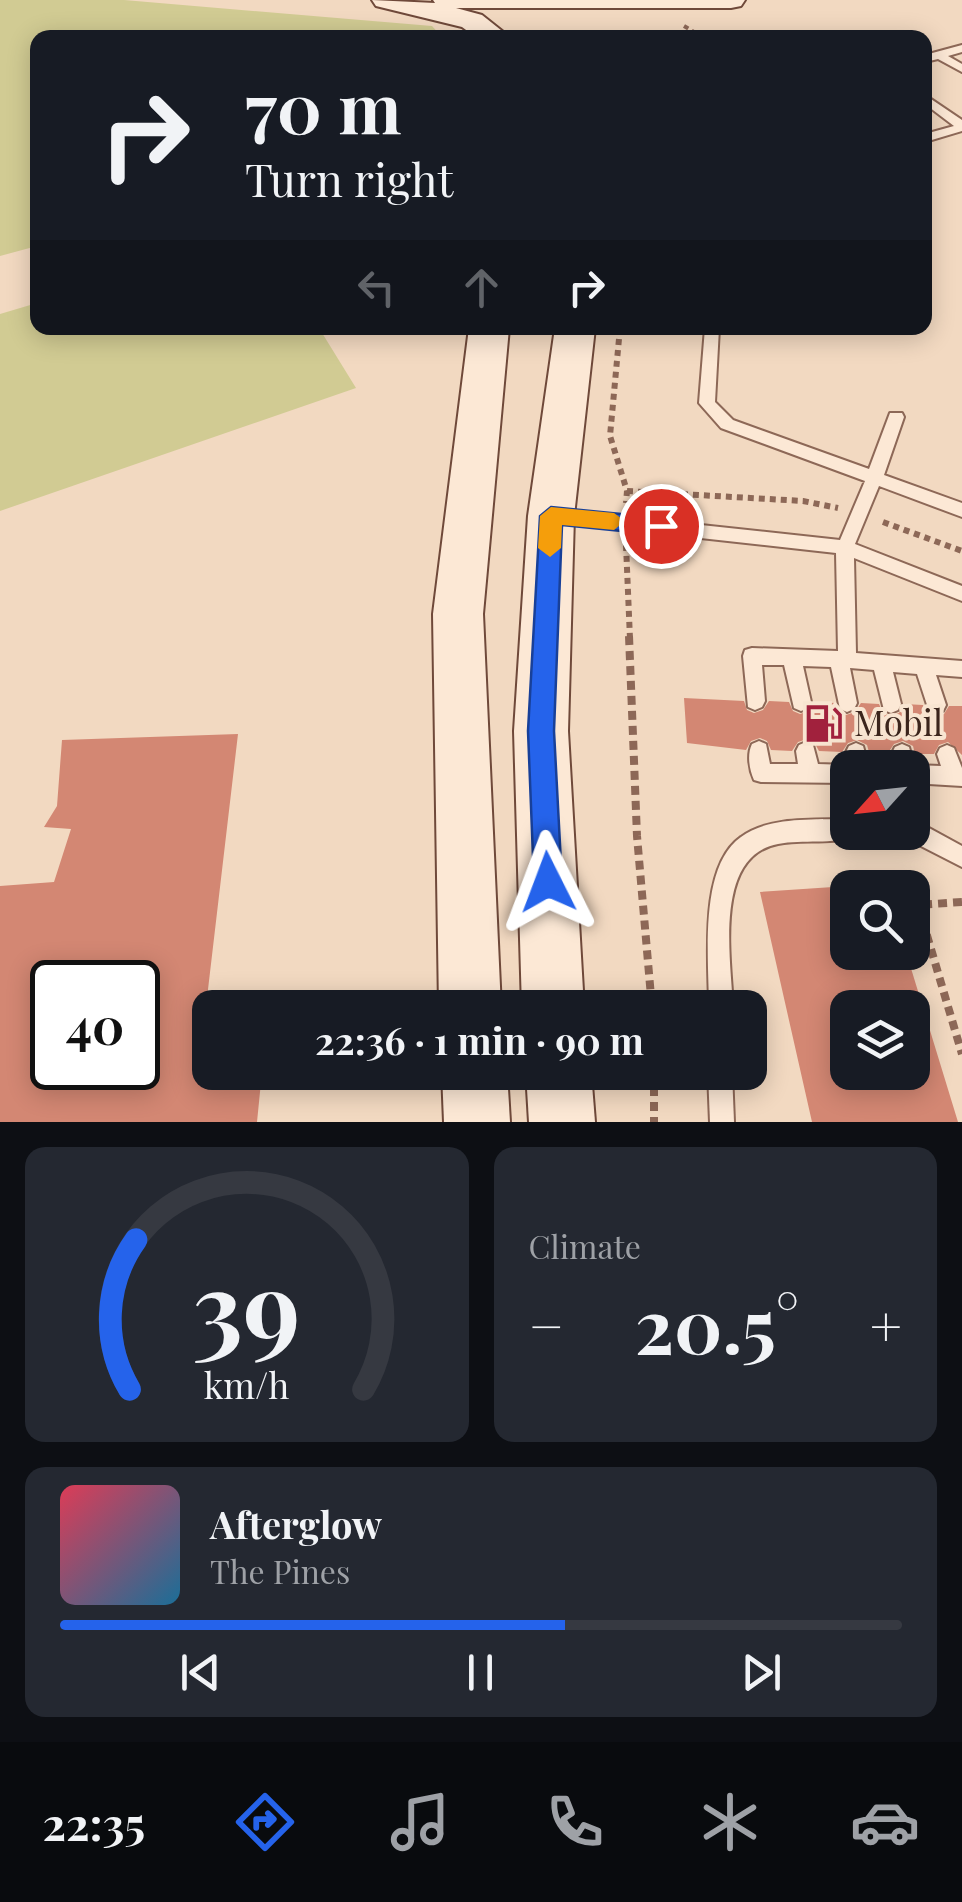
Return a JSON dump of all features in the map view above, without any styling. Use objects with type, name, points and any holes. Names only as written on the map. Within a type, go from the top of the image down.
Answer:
[{"type":"street","points":[[386,0],[472,21],[486,30]]},
{"type":"street","points":[[447,0],[570,1],[622,7],[731,0]]},
{"type":"street","points":[[686,27],[764,0]]},
{"type":"street","points":[[561,30],[570,1]]},
{"type":"street","points":[[469,990],[458,614],[488,335]]},
{"type":"street","points":[[552,990],[541,731],[551,516],[574,335]]},
{"type":"street","points":[[475,1090],[477,1122]]},
{"type":"street","points":[[559,1090],[562,1122]]},
{"type":"lane","points":[[932,57],[962,48]]},
{"type":"lane","points":[[940,55],[962,70]]},
{"type":"lane","points":[[932,103],[961,126]]},
{"type":"lane","points":[[932,136],[961,126]]},
{"type":"lane","points":[[712,335],[707,403],[726,424],[962,510]]},
{"type":"lane","points":[[847,703],[843,660],[845,548],[896,417]]},
{"type":"lane","points":[[551,516],[845,548],[962,594]]},
{"type":"lane","points":[[755,701],[752,656],[962,669]]},
{"type":"lane","points":[[792,658],[800,702]]},
{"type":"lane","points":[[881,662],[891,704]]},
{"type":"lane","points":[[924,666],[936,705]]},
{"type":"lane","points":[[759,750],[761,772],[830,774]]},
{"type":"lane","points":[[806,751],[810,774]]},
{"type":"lane","points":[[930,775],[958,776],[947,754]]},
{"type":"lane","points":[[720,990],[722,889],[732,862],[749,843],[790,832],[830,830]]},
{"type":"lane","points":[[930,839],[962,857]]},
{"type":"lane","points":[[721,1090],[722,1122]]},
{"type":"path","points":[[619,335],[610,436],[626,491],[637,836],[650,990]]},
{"type":"path","points":[[626,491],[802,501],[861,515],[962,551]]},
{"type":"path","points":[[962,902],[918,905],[962,1054]]},
{"type":"path","points":[[654,1090],[654,1122]]},
{"type":"shaded area","points":[[0,0],[124,0],[432,26],[436,30],[30,30],[30,248],[0,256]]},
{"type":"shaded area","points":[[30,305],[30,335],[323,335],[356,388],[0,511],[0,314]]},
{"type":"building","name":"Mobil","points":[[684,698],[744,701],[747,710],[754,713],[763,710],[769,701],[789,702],[793,711],[800,714],[809,711],[815,702],[835,703],[839,712],[846,715],[855,712],[861,703],[879,704],[883,713],[890,716],[899,713],[904,704],[923,705],[925,712],[935,717],[944,714],[949,706],[962,706],[962,755],[948,742],[939,745],[934,754],[930,750],[914,750],[903,741],[890,750],[868,750],[857,740],[843,750],[830,751],[819,751],[807,739],[798,742],[792,751],[771,750],[767,741],[760,738],[751,741],[746,750],[687,743]]},
{"type":"building","points":[[238,734],[208,990],[192,990],[192,1090],[260,1090],[257,1122],[0,1122],[0,886],[54,882],[71,829],[44,827],[57,806],[62,740]]},
{"type":"building","points":[[830,887],[830,970],[912,970],[918,990],[830,990],[830,1090],[930,1090],[930,1030],[958,1122],[812,1122],[760,892]]},
{"type":"slow traffic","points":[[550,548],[551,516],[614,521]]},
{"type":"place","name":"Mobil","points":[[824,724]]},
{"type":"route","points":[[548,882],[541,731],[551,516],[661,526]]}]
